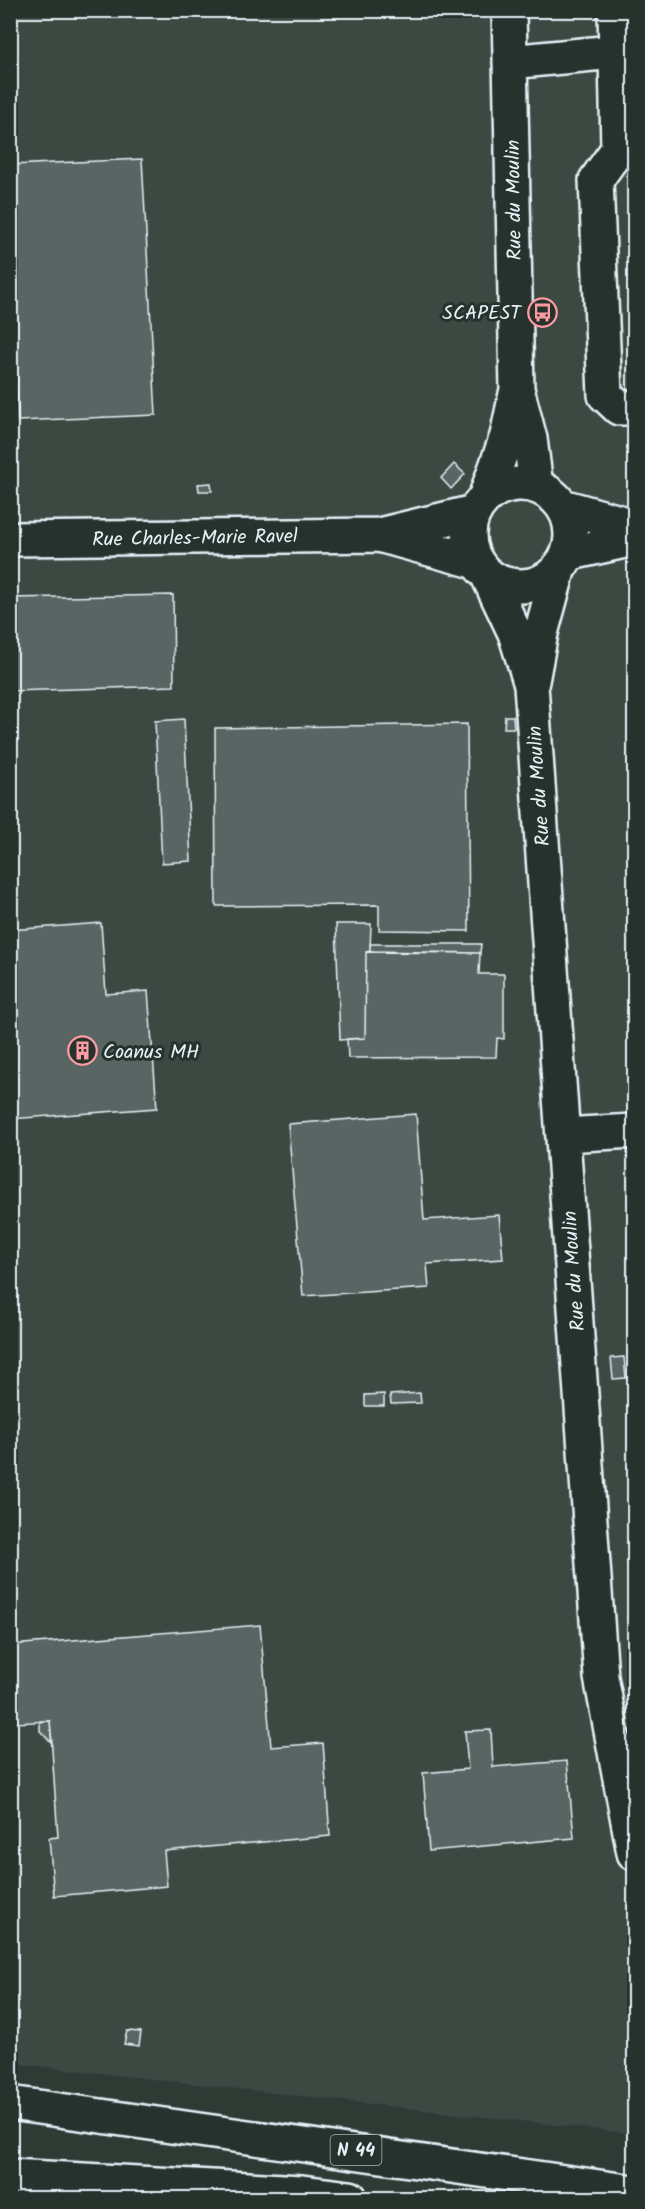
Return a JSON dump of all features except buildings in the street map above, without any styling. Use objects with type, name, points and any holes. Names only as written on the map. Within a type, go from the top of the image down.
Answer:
[{"type":"street","name":"Rue du Moulin","points":[[479,505],[507,436],[517,389],[509,10]]},
{"type":"street","points":[[615,10],[625,51],[626,152],[596,180],[605,395],[619,408],[634,408]]},
{"type":"street","points":[[510,62],[625,51]]},
{"type":"street","name":"Rue du Moulin","points":[[517,389],[530,439],[536,486]]},
{"type":"street","points":[[516,484],[536,486],[549,492],[562,506],[569,522],[571,538],[563,560],[547,578],[532,584],[517,586],[501,582],[482,568],[470,547],[469,529],[479,505],[500,488],[516,484]]},
{"type":"street","name":"Rue Charles-Marie Ravel","points":[[10,539],[380,536],[479,505]]},
{"type":"street","points":[[562,506],[634,526]]},
{"type":"street","name":"Rue Charles-Marie Ravel","points":[[380,536],[482,568]]},
{"type":"street","points":[[563,560],[634,539]]},
{"type":"street","name":"Rue du Moulin","points":[[531,685],[541,633],[563,560]]},
{"type":"street","name":"Rue du Moulin","points":[[482,568],[515,633],[531,685],[601,1677],[634,1853]]},
{"type":"street","points":[[563,1135],[634,1131]]},
{"type":"street","points":[[10,2103],[76,2112]]},
{"type":"street","name":"N 44","points":[[10,2118],[76,2112],[634,2192]]},
{"type":"street","points":[[10,2176],[303,2192],[350,2199]]},
{"type":"shaded area","points":[[11,11],[634,11],[634,2134],[11,2063]]},
{"type":"place","name":"SCAPEST","points":[[542,312]]},
{"type":"place","name":"Coanus MH","points":[[82,1051]]}]
